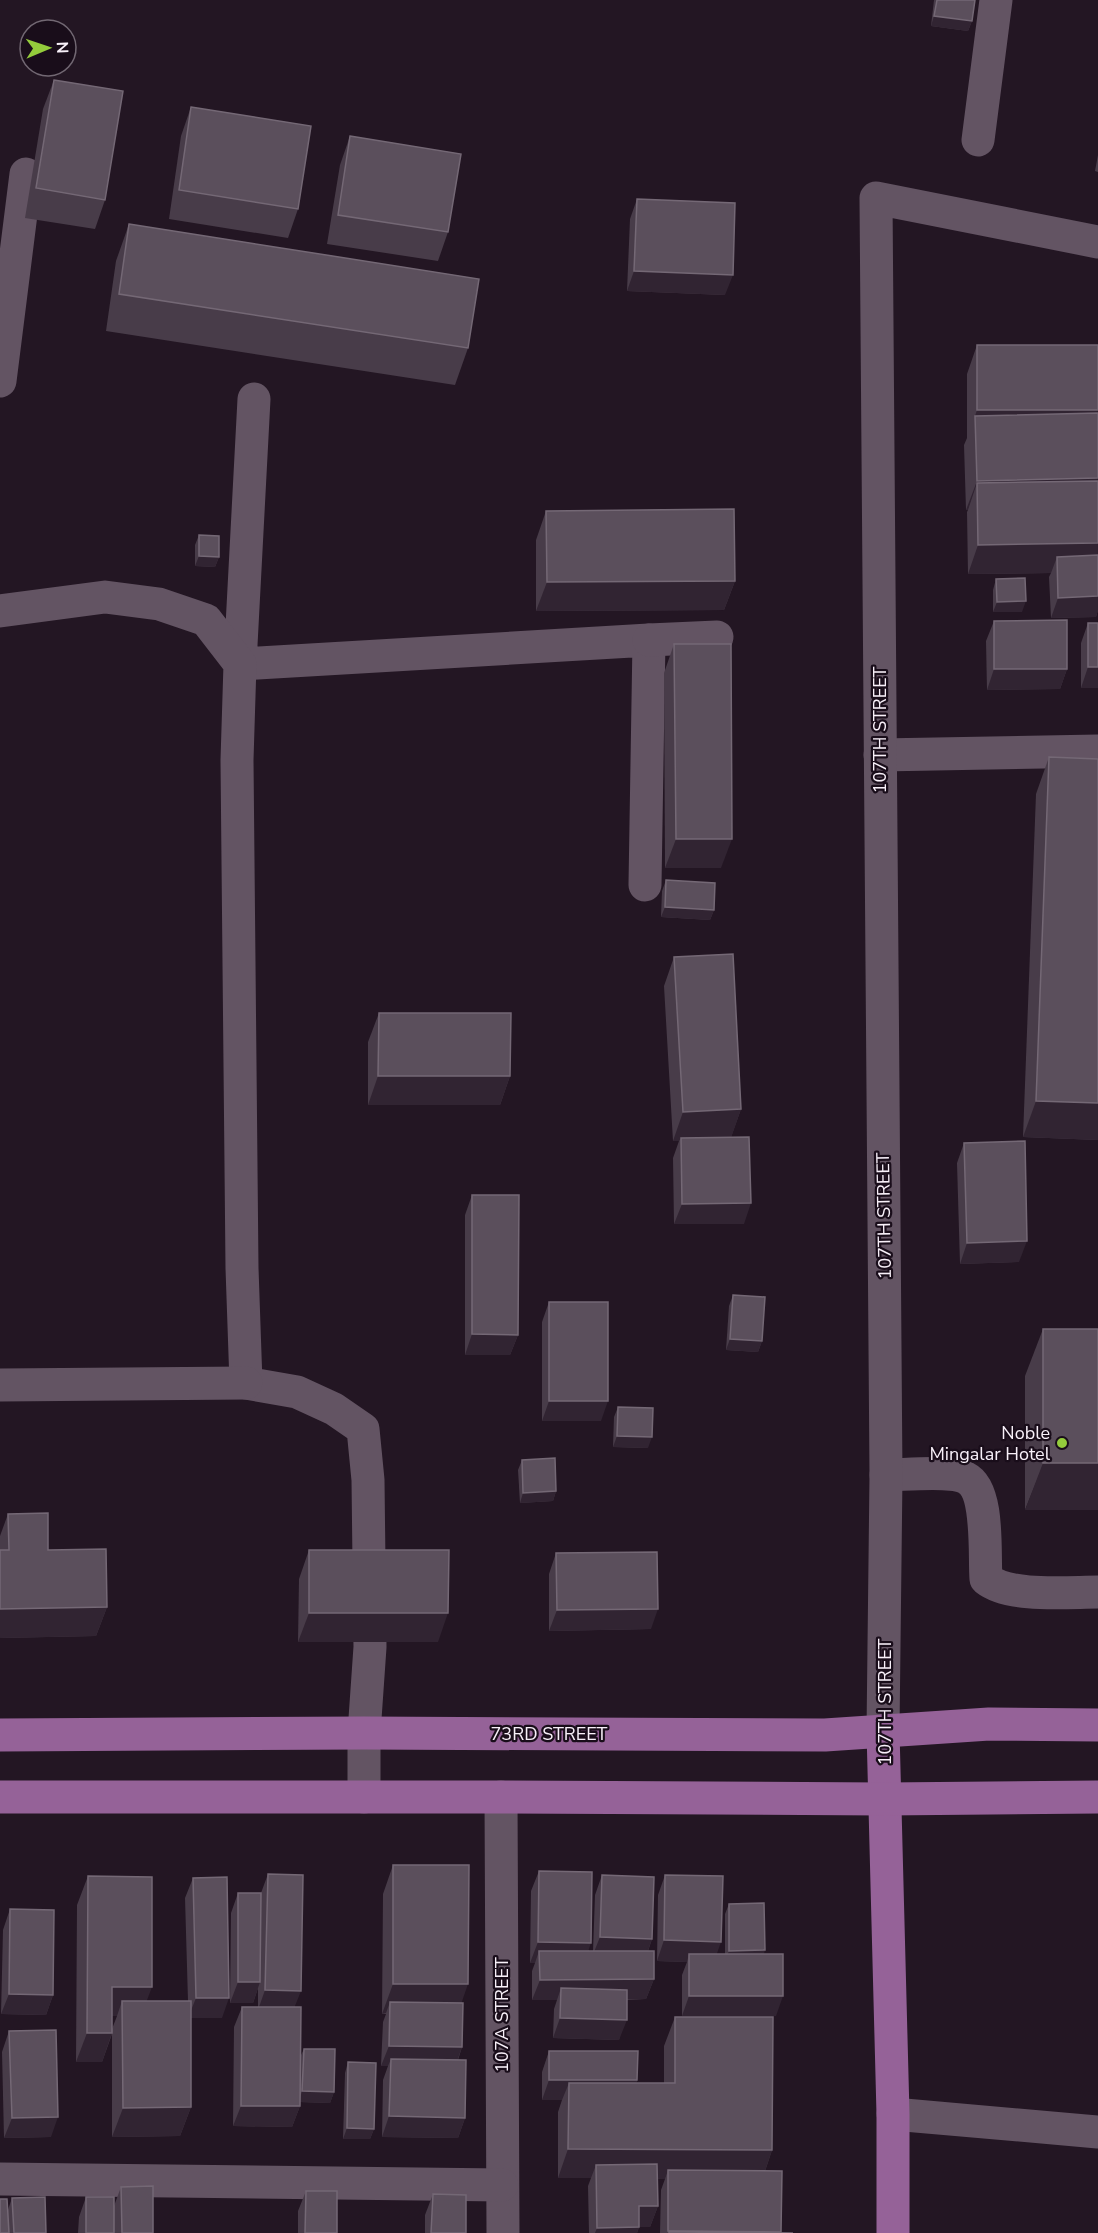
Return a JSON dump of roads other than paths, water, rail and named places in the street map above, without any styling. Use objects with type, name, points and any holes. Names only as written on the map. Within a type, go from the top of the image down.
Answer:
[{"type":"main road","name":"73RD STREET","points":[[0,1735],[364,1733],[825,1735],[989,1724],[1098,1725]]},
{"type":"main road","name":"107TH STREET","points":[[883,1731],[893,2114],[893,2233]]},
{"type":"main road","points":[[0,1797],[885,1799],[1098,1797]]},
{"type":"street","points":[[978,140],[996,0]]},
{"type":"street","points":[[0,381],[26,174]]},
{"type":"street","name":"107TH STREET","points":[[883,1731],[886,1475],[876,198],[1098,242]]},
{"type":"street","points":[[246,1383],[242,1292],[237,784],[240,664],[254,399]]},
{"type":"street","points":[[0,611],[105,597],[159,604],[206,620],[240,664]]},
{"type":"street","points":[[240,664],[717,637]]},
{"type":"street","points":[[645,885],[649,640]]},
{"type":"street","points":[[880,755],[1098,751]]},
{"type":"street","points":[[0,1386],[246,1383],[297,1392],[334,1409],[363,1429],[368,1480],[369,1637],[364,1733],[364,1797]]},
{"type":"street","points":[[886,1475],[947,1474],[965,1478],[976,1486],[982,1503],[986,1579],[995,1587],[1028,1592],[1098,1592]]},
{"type":"street","name":"107A STREET","points":[[501,1797],[503,2233]]},
{"type":"street","points":[[893,2114],[1098,2132]]},
{"type":"street","points":[[0,2179],[502,2185]]},
{"type":"place","name":"Noble Mingalar Hotel","points":[[1062,1443]]}]
